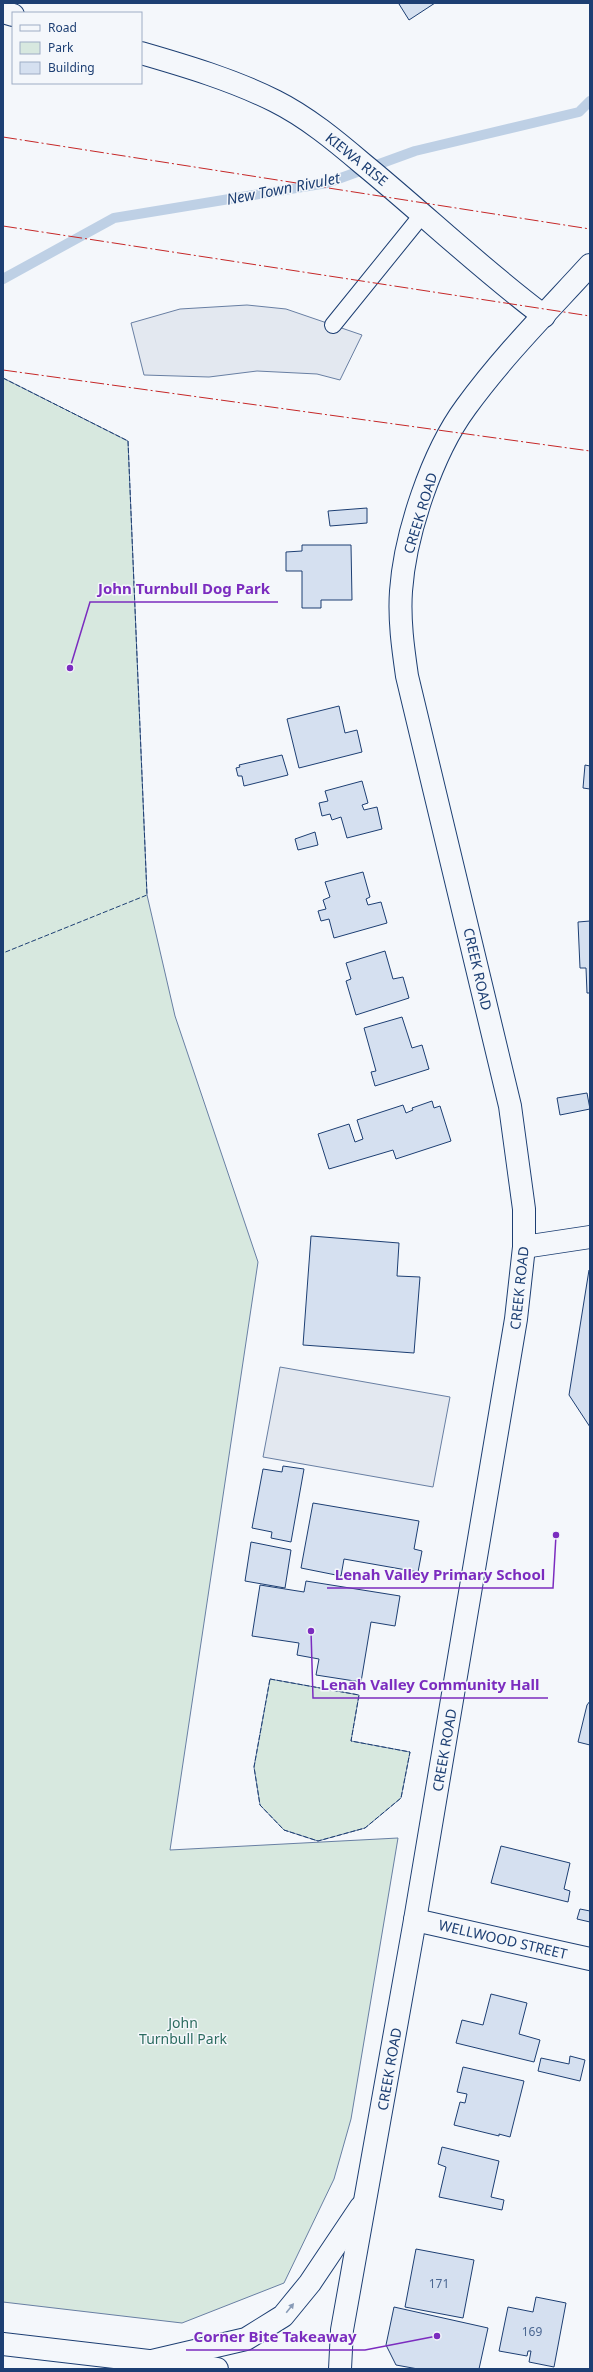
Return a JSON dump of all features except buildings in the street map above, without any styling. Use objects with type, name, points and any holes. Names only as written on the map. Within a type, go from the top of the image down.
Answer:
[{"type":"street","name":"KIEWA RISE","points":[[142,53],[232,83],[276,101],[321,129],[390,186],[514,294],[544,316]]},
{"type":"street","name":"CREEK ROAD","points":[[340,2369],[342,2330],[415,1920],[504,1398],[524,1247],[521,1177],[510,1106],[407,676],[402,642],[401,591],[411,533],[422,499],[444,445],[466,408],[544,316],[590,265]]},
{"type":"street","points":[[524,1247],[590,1237]]},
{"type":"street","name":"WELLWOOD STREET","points":[[415,1920],[590,1959]]},
{"type":"street","points":[[152,2360],[246,2339],[283,2316],[310,2283],[366,2198]]},
{"type":"street","points":[[3,2344],[152,2360],[217,2369]]},
{"type":"lane","points":[[333,325],[422,215]]},
{"type":"green space","name":"John Turnbull Park","points":[[3,378],[128,441],[147,895],[175,1016],[258,1262],[170,1850],[398,1838],[351,2119],[334,2179],[284,2283],[182,2323],[3,2302]]},
{"type":"green space","points":[[270,1679],[359,1695],[351,1741],[410,1752],[401,1798],[365,1828],[318,1841],[284,1830],[260,1805],[254,1767]]},
{"type":"shaded area","points":[[247,305],[286,309],[362,335],[340,380],[317,374],[257,371],[209,377],[144,375],[131,323],[180,309]]},
{"type":"shaded area","points":[[280,1367],[450,1397],[433,1487],[263,1457]]},
{"type":"waterway","name":"New Town Rivulet","points":[[3,279],[114,218],[327,183],[415,151],[579,112],[590,101]]},
{"type":"fence","points":[[3,378],[128,441],[147,895],[3,953]]},
{"type":"fence","points":[[270,1679],[359,1695],[351,1741],[410,1752],[401,1798],[365,1828],[318,1841],[284,1830],[260,1805],[254,1767],[270,1679]]},
{"type":"power","points":[[3,137],[590,229]]},
{"type":"power","points":[[3,226],[590,316]]},
{"type":"power","points":[[3,370],[590,451]]},
{"type":"place","name":"John Turnbull Dog Park","points":[[70,668]]},
{"type":"place","name":"Lenah Valley Primary School","points":[[556,1535]]},
{"type":"place","name":"Lenah Valley Community Hall","points":[[311,1631]]},
{"type":"place","name":"Corner Bite Takeaway","points":[[437,2336]]}]
